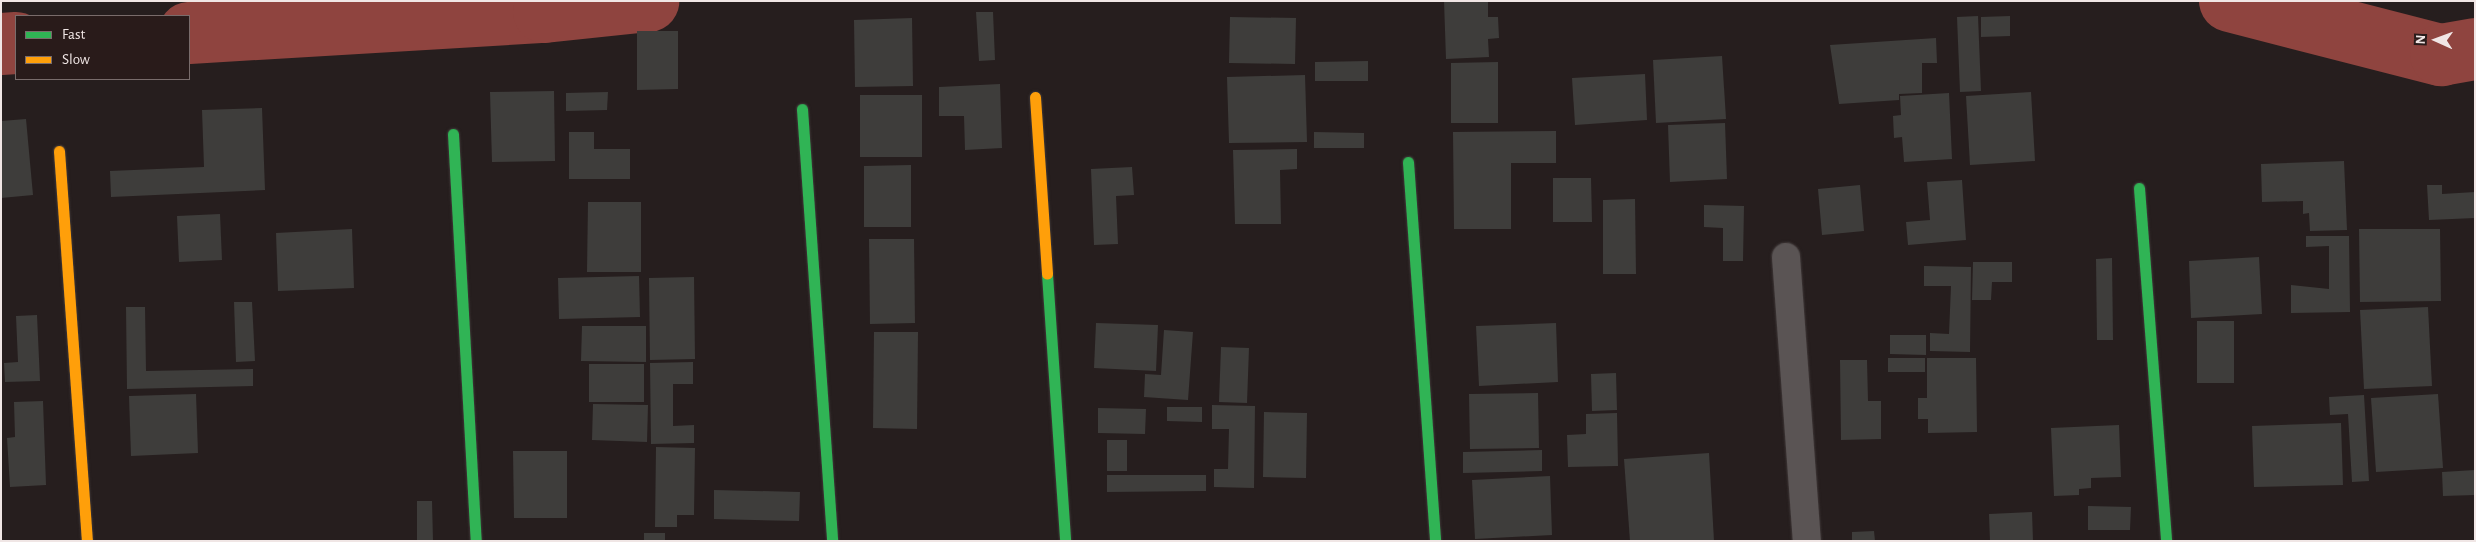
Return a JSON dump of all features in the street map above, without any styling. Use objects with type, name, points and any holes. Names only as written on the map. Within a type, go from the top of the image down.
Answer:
[{"type":"street","points":[[1035,97],[1065,541]]},
{"type":"street","points":[[802,109],[832,541]]},
{"type":"street","points":[[453,134],[476,541]]},
{"type":"street","points":[[59,151],[86,541]]},
{"type":"street","points":[[1408,162],[1435,541]]},
{"type":"street","points":[[2139,188],[2166,541]]},
{"type":"street","points":[[1786,257],[1807,541]]},
{"type":"building","points":[[1444,1],[1488,1],[1488,17],[1498,17],[1499,38],[1488,39],[1489,57],[1446,59]]},
{"type":"building","points":[[976,12],[993,12],[995,60],[979,61]]},
{"type":"building","points":[[1978,16],[1981,91],[1960,92],[1957,17]]},
{"type":"building","points":[[2010,16],[2010,36],[1981,37],[1981,17]]},
{"type":"building","points":[[1230,17],[1296,18],[1295,64],[1229,63]]},
{"type":"building","points":[[912,18],[913,86],[855,87],[854,20]]},
{"type":"building","points":[[637,31],[678,31],[678,89],[637,90]]},
{"type":"building","points":[[1936,38],[1937,63],[1922,63],[1922,93],[1899,94],[1899,100],[1839,104],[1830,45]]},
{"type":"building","points":[[1722,56],[1726,119],[1656,123],[1653,60]]},
{"type":"building","points":[[1368,61],[1368,81],[1315,81],[1315,62]]},
{"type":"building","points":[[1498,62],[1498,123],[1451,123],[1451,63]]},
{"type":"building","points":[[1645,74],[1647,120],[1575,125],[1572,78]]},
{"type":"building","points":[[1305,75],[1307,142],[1229,143],[1227,77]]},
{"type":"building","points":[[1000,84],[1002,148],[965,150],[964,116],[939,116],[939,87]]},
{"type":"building","points":[[554,91],[555,161],[492,162],[490,92]]},
{"type":"building","points":[[608,92],[607,110],[566,111],[566,93]]},
{"type":"building","points":[[2031,92],[2035,161],[1970,165],[1966,96]]},
{"type":"building","points":[[1949,93],[1952,159],[1904,162],[1902,137],[1894,138],[1893,116],[1901,115],[1900,96]]},
{"type":"building","points":[[860,95],[922,95],[922,157],[860,157]]},
{"type":"building","points":[[262,108],[265,190],[111,197],[110,171],[204,167],[202,110]]},
{"type":"building","points":[[26,119],[33,195],[1,198],[1,121]]},
{"type":"building","points":[[1725,123],[1727,179],[1670,182],[1668,125]]},
{"type":"building","points":[[1556,131],[1556,163],[1511,163],[1511,229],[1454,229],[1453,132]]},
{"type":"building","points":[[569,132],[594,132],[594,149],[630,149],[630,179],[569,179]]},
{"type":"building","points":[[1314,132],[1364,133],[1364,148],[1314,148]]},
{"type":"building","points":[[1297,149],[1297,169],[1280,170],[1281,224],[1235,224],[1233,150]]},
{"type":"building","points":[[2344,161],[2347,230],[2310,231],[2309,213],[2303,214],[2303,201],[2262,202],[2261,164]]},
{"type":"building","points":[[911,165],[911,227],[864,227],[864,166]]},
{"type":"building","points":[[1132,167],[1134,195],[1116,196],[1118,244],[1094,245],[1091,169]]},
{"type":"building","points":[[1553,178],[1591,178],[1592,222],[1553,222]]},
{"type":"building","points":[[1962,180],[1966,240],[1908,245],[1906,222],[1930,220],[1927,182]]},
{"type":"building","points":[[1860,185],[1864,231],[1822,235],[1818,189]]},
{"type":"building","points":[[2427,185],[2442,185],[2442,194],[2475,192],[2475,218],[2429,220]]},
{"type":"building","points":[[1635,199],[1636,274],[1603,274],[1603,200]]},
{"type":"building","points":[[588,202],[641,202],[641,272],[587,272]]},
{"type":"building","points":[[1704,205],[1744,206],[1743,261],[1723,261],[1723,228],[1704,227]]},
{"type":"building","points":[[220,214],[222,260],[179,262],[177,216]]},
{"type":"building","points":[[352,229],[354,288],[278,291],[276,233]]},
{"type":"building","points":[[2359,229],[2440,229],[2441,301],[2360,302]]},
{"type":"building","points":[[2306,236],[2349,236],[2350,312],[2291,313],[2291,285],[2329,289],[2329,246],[2306,247]]},
{"type":"building","points":[[869,239],[914,239],[915,323],[870,324]]},
{"type":"building","points":[[2259,257],[2262,314],[2191,318],[2189,261]]},
{"type":"building","points":[[2112,258],[2113,340],[2097,340],[2096,259]]},
{"type":"building","points":[[1973,262],[2012,262],[2012,282],[1992,282],[1991,300],[1972,300]]},
{"type":"building","points":[[1924,266],[1971,267],[1970,352],[1930,351],[1930,333],[1949,334],[1951,286],[1924,286]]},
{"type":"building","points":[[639,276],[640,317],[559,319],[558,278]]},
{"type":"building","points":[[694,277],[695,359],[650,360],[649,278]]},
{"type":"building","points":[[234,302],[252,302],[255,361],[236,362]]},
{"type":"building","points":[[126,307],[145,307],[146,371],[253,369],[253,386],[127,389]]},
{"type":"building","points":[[2428,307],[2432,386],[2364,389],[2360,310]]},
{"type":"building","points":[[37,315],[40,381],[5,382],[4,363],[18,362],[16,316]]},
{"type":"building","points":[[2197,321],[2234,321],[2234,383],[2197,383]]},
{"type":"building","points":[[1096,323],[1158,325],[1156,371],[1094,368]]},
{"type":"building","points":[[1556,323],[1558,382],[1479,386],[1476,326]]},
{"type":"building","points":[[582,326],[646,326],[646,362],[581,361]]},
{"type":"building","points":[[1164,330],[1193,332],[1188,400],[1144,397],[1145,374],[1161,375]]},
{"type":"building","points":[[874,332],[918,332],[917,429],[873,428]]},
{"type":"building","points":[[1890,335],[1926,335],[1926,355],[1890,354]]},
{"type":"building","points":[[1221,347],[1249,348],[1247,403],[1219,402]]},
{"type":"building","points":[[1888,358],[1925,358],[1925,372],[1888,372]]},
{"type":"building","points":[[1927,358],[1976,358],[1977,432],[1928,433],[1928,419],[1918,419],[1918,398],[1927,398]]},
{"type":"building","points":[[1840,360],[1867,360],[1868,401],[1881,401],[1881,439],[1841,440]]},
{"type":"building","points":[[693,362],[693,384],[673,384],[673,426],[694,425],[694,443],[651,444],[650,363]]},
{"type":"building","points":[[589,364],[644,364],[644,402],[589,402]]},
{"type":"building","points":[[1616,373],[1617,410],[1592,411],[1591,374]]},
{"type":"building","points":[[1538,393],[1539,448],[1470,449],[1469,394]]},
{"type":"building","points":[[196,394],[198,453],[131,456],[129,396]]},
{"type":"building","points":[[2438,394],[2443,468],[2376,472],[2371,398]]},
{"type":"building","points":[[2364,395],[2369,481],[2352,482],[2348,414],[2330,415],[2329,397]]},
{"type":"building","points":[[43,401],[46,485],[10,487],[7,438],[15,437],[14,402]]},
{"type":"building","points":[[593,404],[648,405],[647,442],[592,440]]},
{"type":"building","points":[[1212,405],[1255,406],[1254,488],[1214,487],[1214,469],[1228,469],[1229,429],[1212,429]]},
{"type":"building","points":[[1167,407],[1202,407],[1202,422],[1167,421]]},
{"type":"building","points":[[1098,408],[1146,409],[1145,434],[1098,433]]},
{"type":"building","points":[[1264,412],[1307,413],[1306,478],[1263,477]]},
{"type":"building","points":[[1617,413],[1618,466],[1568,467],[1567,435],[1586,434],[1586,414]]},
{"type":"building","points":[[2341,423],[2343,485],[2254,487],[2252,426]]},
{"type":"building","points":[[2119,425],[2121,477],[2091,478],[2091,488],[2079,489],[2079,495],[2054,496],[2051,428]]},
{"type":"building","points":[[1107,440],[1127,440],[1127,471],[1107,471]]},
{"type":"building","points":[[656,447],[695,448],[694,515],[677,515],[677,527],[655,527]]},
{"type":"building","points":[[1542,450],[1542,471],[1463,473],[1463,452]]},
{"type":"building","points":[[513,451],[567,451],[567,518],[514,518]]},
{"type":"building","points":[[1709,453],[1714,541],[1630,541],[1624,459]]},
{"type":"building","points":[[2475,470],[2475,495],[2443,496],[2442,472]]},
{"type":"building","points":[[1107,475],[1206,475],[1206,491],[1107,492]]},
{"type":"building","points":[[1550,476],[1552,535],[1475,539],[1472,480]]},
{"type":"building","points":[[714,490],[800,492],[799,521],[714,519]]},
{"type":"building","points":[[417,501],[432,501],[433,541],[417,541]]},
{"type":"building","points":[[2088,506],[2131,507],[2130,530],[2088,530]]},
{"type":"building","points":[[2032,512],[2033,541],[1990,541],[1989,514]]},
{"type":"building","points":[[1874,531],[1875,541],[1852,541],[1852,532]]},
{"type":"building","points":[[644,533],[665,533],[665,541],[644,541]]},
{"type":"waterway","points":[[190,33],[544,12],[648,1]]},
{"type":"waterway","points":[[2230,1],[2441,55],[2475,49]]},
{"type":"waterway","points":[[1,44],[15,43]]},
{"type":"traffic: fast","points":[[802,109],[832,541]]},
{"type":"traffic: fast","points":[[453,134],[476,541]]},
{"type":"traffic: fast","points":[[1408,162],[1435,541]]},
{"type":"traffic: fast","points":[[2139,188],[2166,541]]},
{"type":"traffic: fast","points":[[1047,274],[1065,541]]},
{"type":"traffic: slow","points":[[1035,97],[1047,274]]},
{"type":"traffic: slow","points":[[59,151],[87,541]]}]
